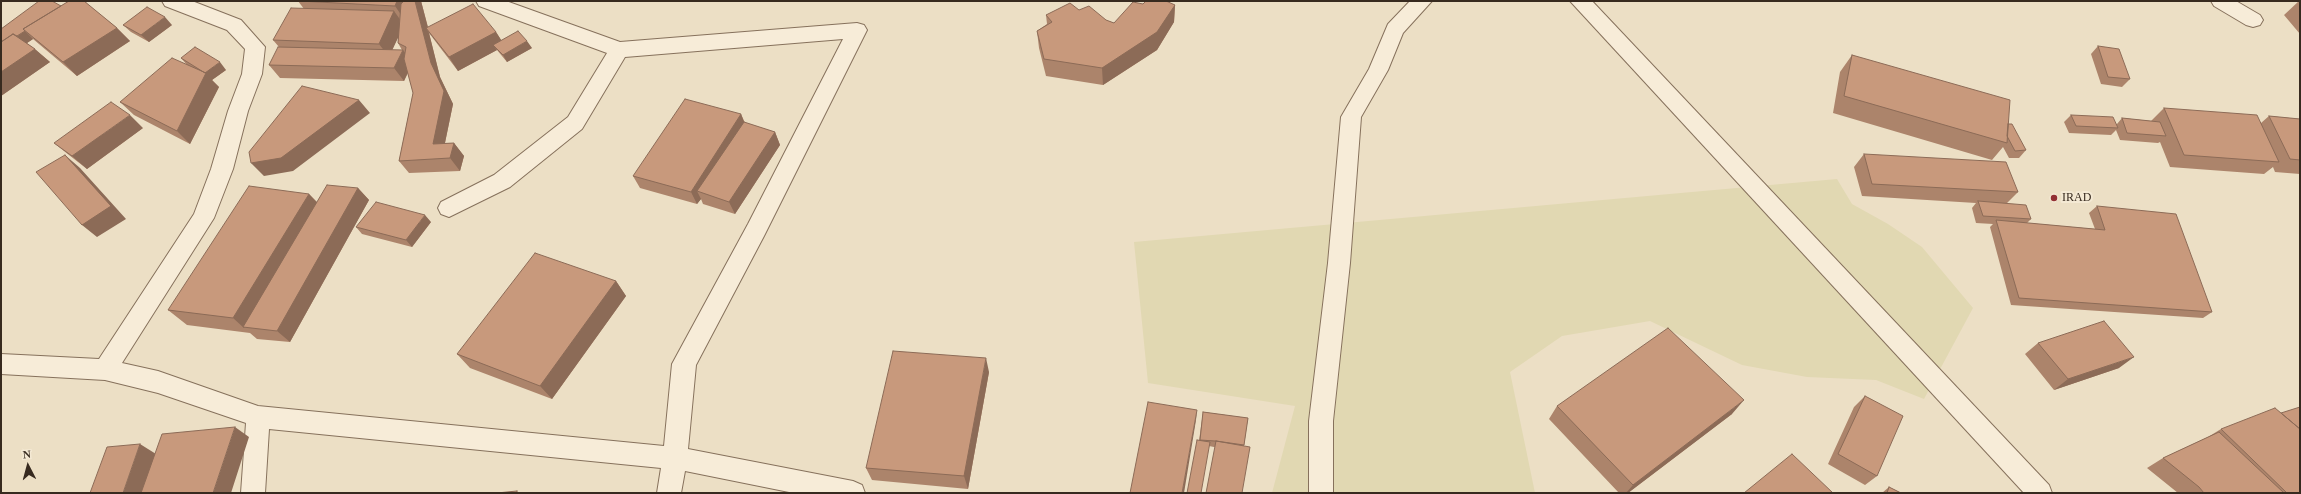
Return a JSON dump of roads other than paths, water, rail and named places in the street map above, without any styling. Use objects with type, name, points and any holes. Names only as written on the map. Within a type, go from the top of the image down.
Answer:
[{"type":"street","points":[[105,370],[203,218],[222,169],[238,111],[252,74],[255,47],[234,25],[172,1]]},
{"type":"street","points":[[486,1],[619,50],[857,30],[756,230],[684,364],[675,458],[669,493]]},
{"type":"street","points":[[1321,493],[1321,421],[1339,263],[1351,116],[1378,70],[1395,29],[1422,1]]},
{"type":"street","points":[[1580,1],[2040,493]]},
{"type":"street","points":[[2221,1],[2252,20]]},
{"type":"street","points":[[449,208],[502,181],[575,123],[619,50]]},
{"type":"street","points":[[1,364],[105,370],[158,382],[258,417],[675,458],[853,493]]},
{"type":"street","points":[[253,493],[258,417]]},
{"type":"place","name":"IRAD","points":[[2054,198]]}]
